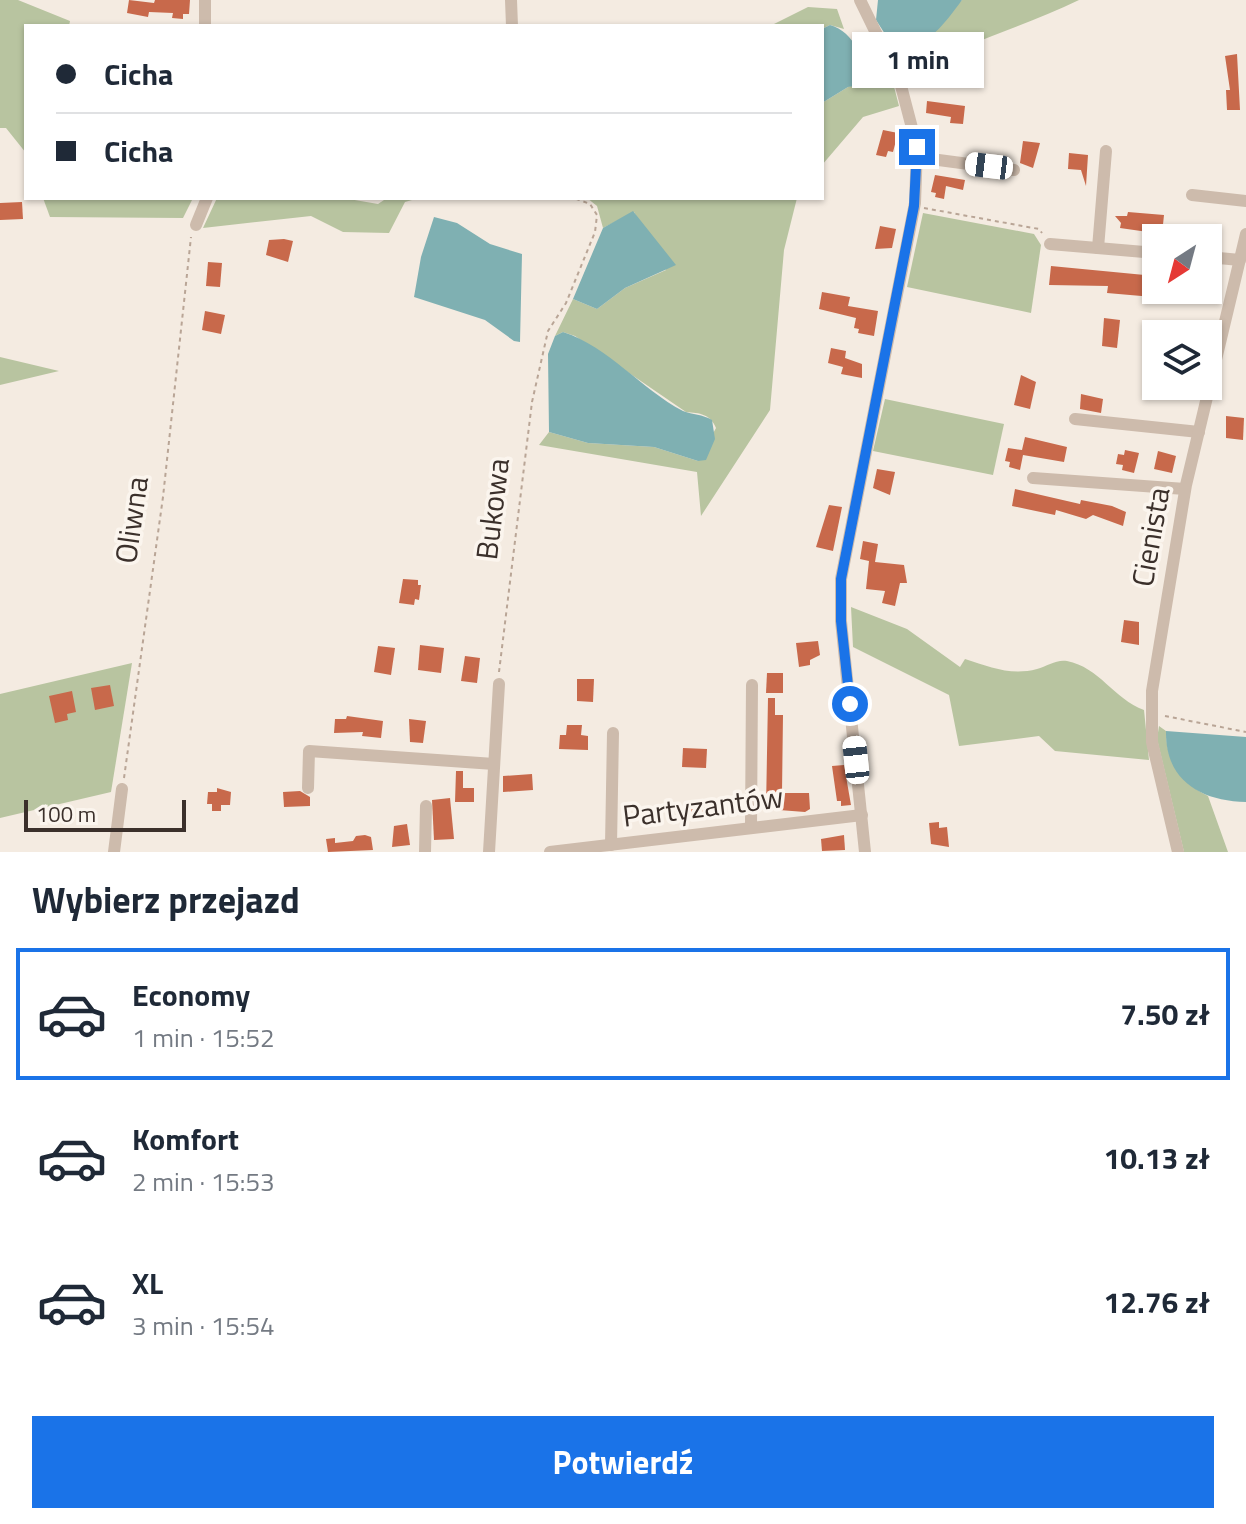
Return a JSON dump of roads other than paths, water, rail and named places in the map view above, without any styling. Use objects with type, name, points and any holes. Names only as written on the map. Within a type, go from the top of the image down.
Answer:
[{"type":"street","points":[[205,0],[205,24]]},
{"type":"street","points":[[511,0],[512,24]]},
{"type":"street","points":[[860,0],[900,82],[916,157],[914,206],[841,579],[841,621],[865,852]]},
{"type":"street","points":[[1098,248],[1106,151]]},
{"type":"street","points":[[916,157],[1014,170]]},
{"type":"street","points":[[1192,195],[1246,201]]},
{"type":"street","points":[[196,225],[206,200]]},
{"type":"street","name":"Cienista","points":[[1178,852],[1152,742],[1152,691],[1185,489],[1246,234]]},
{"type":"street","points":[[1050,244],[1142,252]]},
{"type":"street","points":[[1222,258],[1240,260]]},
{"type":"street","points":[[1075,419],[1199,432]]},
{"type":"street","points":[[1033,478],[1185,489]]},
{"type":"street","points":[[489,852],[499,684]]},
{"type":"street","points":[[751,827],[752,685]]},
{"type":"street","points":[[611,845],[613,733]]},
{"type":"street","points":[[308,788],[309,751],[494,764]]},
{"type":"street","points":[[114,852],[122,789]]},
{"type":"street","points":[[425,852],[426,806]]},
{"type":"street","name":"Partyzantów","points":[[550,852],[862,815]]},
{"type":"street","points":[[665,838],[667,852]]},
{"type":"water","points":[[878,0],[962,0],[934,34],[916,45],[894,48],[876,20]]},
{"type":"water","points":[[830,25],[852,40],[860,57],[862,76],[860,85],[848,87],[824,102],[824,28]]},
{"type":"water","points":[[633,211],[676,265],[625,288],[597,309],[573,299],[603,228]]},
{"type":"water","points":[[434,217],[457,223],[490,244],[522,254],[520,342],[485,320],[414,297],[421,257]]},
{"type":"water","points":[[563,332],[595,348],[683,411],[712,420],[715,439],[706,460],[698,461],[654,447],[588,443],[549,432],[548,354],[555,336]]},
{"type":"water","points":[[1166,731],[1246,737],[1246,802],[1214,797],[1188,784],[1172,763]]}]
